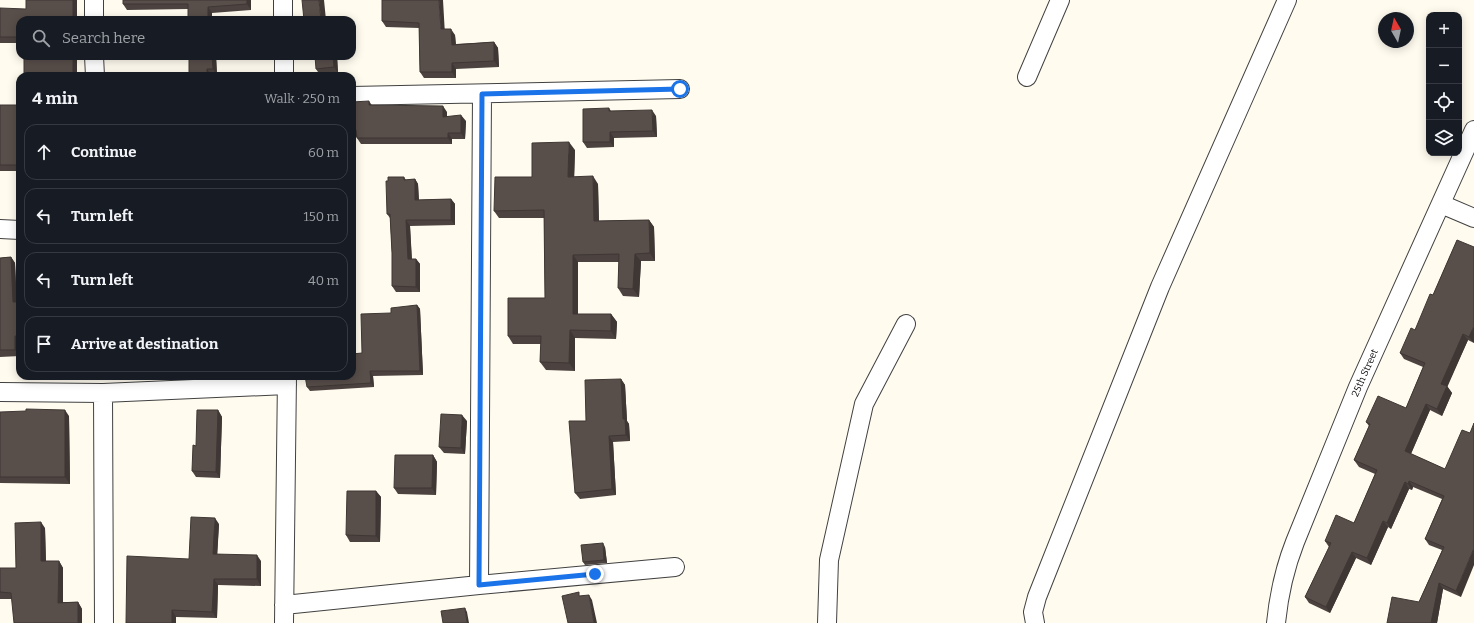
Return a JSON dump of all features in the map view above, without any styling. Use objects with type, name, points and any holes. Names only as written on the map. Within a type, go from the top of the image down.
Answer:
[{"type":"street","points":[[94,0],[94,16]]},
{"type":"street","points":[[283,0],[284,16]]},
{"type":"street","points":[[1027,77],[1060,0]]},
{"type":"street","points":[[1035,623],[1033,612],[1036,597],[1154,302],[1287,0]]},
{"type":"street","points":[[94,60],[95,72]]},
{"type":"street","points":[[284,60],[284,72]]},
{"type":"street","points":[[356,96],[680,89]]},
{"type":"street","points":[[479,585],[482,94]]},
{"type":"street","name":"25th Street","points":[[1276,623],[1280,590],[1287,561],[1358,387],[1474,130]]},
{"type":"street","points":[[1441,204],[1474,218]]},
{"type":"street","points":[[0,230],[16,230]]},
{"type":"street","points":[[827,623],[829,560],[864,404],[906,324]]},
{"type":"street","points":[[0,392],[103,393],[287,381],[284,614],[479,585],[675,567]]},
{"type":"street","points":[[103,393],[104,623]]},
{"type":"building","points":[[26,0],[73,0],[73,16],[16,16],[16,37],[0,37],[0,8],[26,9]]},
{"type":"building","points":[[123,0],[247,0],[247,4],[208,7],[208,16],[188,16],[188,4],[123,4]]},
{"type":"building","points":[[302,0],[319,0],[321,16],[304,16]]},
{"type":"building","points":[[382,0],[439,0],[441,29],[451,29],[452,45],[494,42],[494,61],[452,63],[452,72],[420,72],[419,23],[382,21]]},
{"type":"building","points":[[24,60],[73,60],[73,72],[24,72]]},
{"type":"building","points":[[189,60],[212,60],[213,69],[207,69],[207,72],[189,72]]},
{"type":"building","points":[[315,60],[333,60],[334,67],[316,69]]},
{"type":"building","points":[[369,101],[369,105],[443,106],[443,117],[461,115],[461,133],[448,133],[448,138],[357,138],[356,102]]},
{"type":"building","points":[[0,105],[16,105],[16,165],[0,165]]},
{"type":"building","points":[[609,108],[609,111],[652,110],[653,131],[610,132],[610,142],[583,142],[583,109]]},
{"type":"building","points":[[569,142],[568,177],[593,176],[594,221],[649,220],[650,253],[635,254],[633,289],[618,288],[619,254],[573,255],[573,314],[611,314],[611,331],[570,330],[569,363],[540,362],[541,336],[508,336],[508,298],[545,298],[544,210],[494,211],[495,177],[532,177],[532,143]]},
{"type":"building","points":[[388,177],[404,177],[404,180],[415,179],[415,200],[451,199],[451,220],[406,220],[408,259],[416,259],[416,287],[392,286],[390,214],[387,214],[386,181],[388,181]]},
{"type":"building","points":[[1457,240],[1474,247],[1474,326],[1469,337],[1463,334],[1441,384],[1447,386],[1437,409],[1426,404],[1405,451],[1445,469],[1462,430],[1470,433],[1474,423],[1474,548],[1456,591],[1439,583],[1431,623],[1387,623],[1392,597],[1419,602],[1444,547],[1425,539],[1444,496],[1409,481],[1408,484],[1405,482],[1387,523],[1383,521],[1367,558],[1352,552],[1326,607],[1305,597],[1331,543],[1325,541],[1336,515],[1354,523],[1377,470],[1354,460],[1370,424],[1366,422],[1378,396],[1406,408],[1425,363],[1400,353],[1411,328],[1415,330],[1430,294],[1433,295]]},
{"type":"building","points":[[11,257],[13,302],[16,302],[15,350],[0,350],[0,258]]},
{"type":"building","points":[[417,305],[420,371],[370,371],[371,383],[307,387],[306,380],[356,380],[356,354],[362,353],[361,314],[391,313],[391,308]]},
{"type":"building","points":[[621,379],[623,419],[625,419],[626,435],[609,436],[612,489],[575,493],[569,421],[586,421],[585,380]]},
{"type":"building","points":[[26,409],[65,410],[65,477],[0,477],[0,412],[26,411]]},
{"type":"building","points":[[197,410],[218,410],[216,472],[192,471],[193,445],[196,446]]},
{"type":"building","points":[[441,414],[462,415],[461,448],[439,447]]},
{"type":"building","points":[[395,455],[433,455],[432,488],[394,488]]},
{"type":"building","points":[[347,491],[376,491],[376,536],[346,535]]},
{"type":"building","points":[[191,517],[215,518],[213,554],[257,555],[257,579],[214,579],[212,612],[172,610],[172,623],[126,623],[127,556],[189,559]]},
{"type":"building","points":[[41,522],[41,561],[59,561],[58,603],[78,602],[78,623],[14,623],[11,593],[0,592],[0,568],[16,568],[15,523]]},
{"type":"building","points":[[603,543],[604,560],[583,562],[581,545]]},
{"type":"building","points":[[579,592],[579,596],[589,595],[594,623],[568,623],[562,596]]},
{"type":"building","points":[[465,608],[467,623],[443,623],[441,611]]},
{"type":"route","points":[[595,574],[479,585],[482,94],[680,89]]}]
